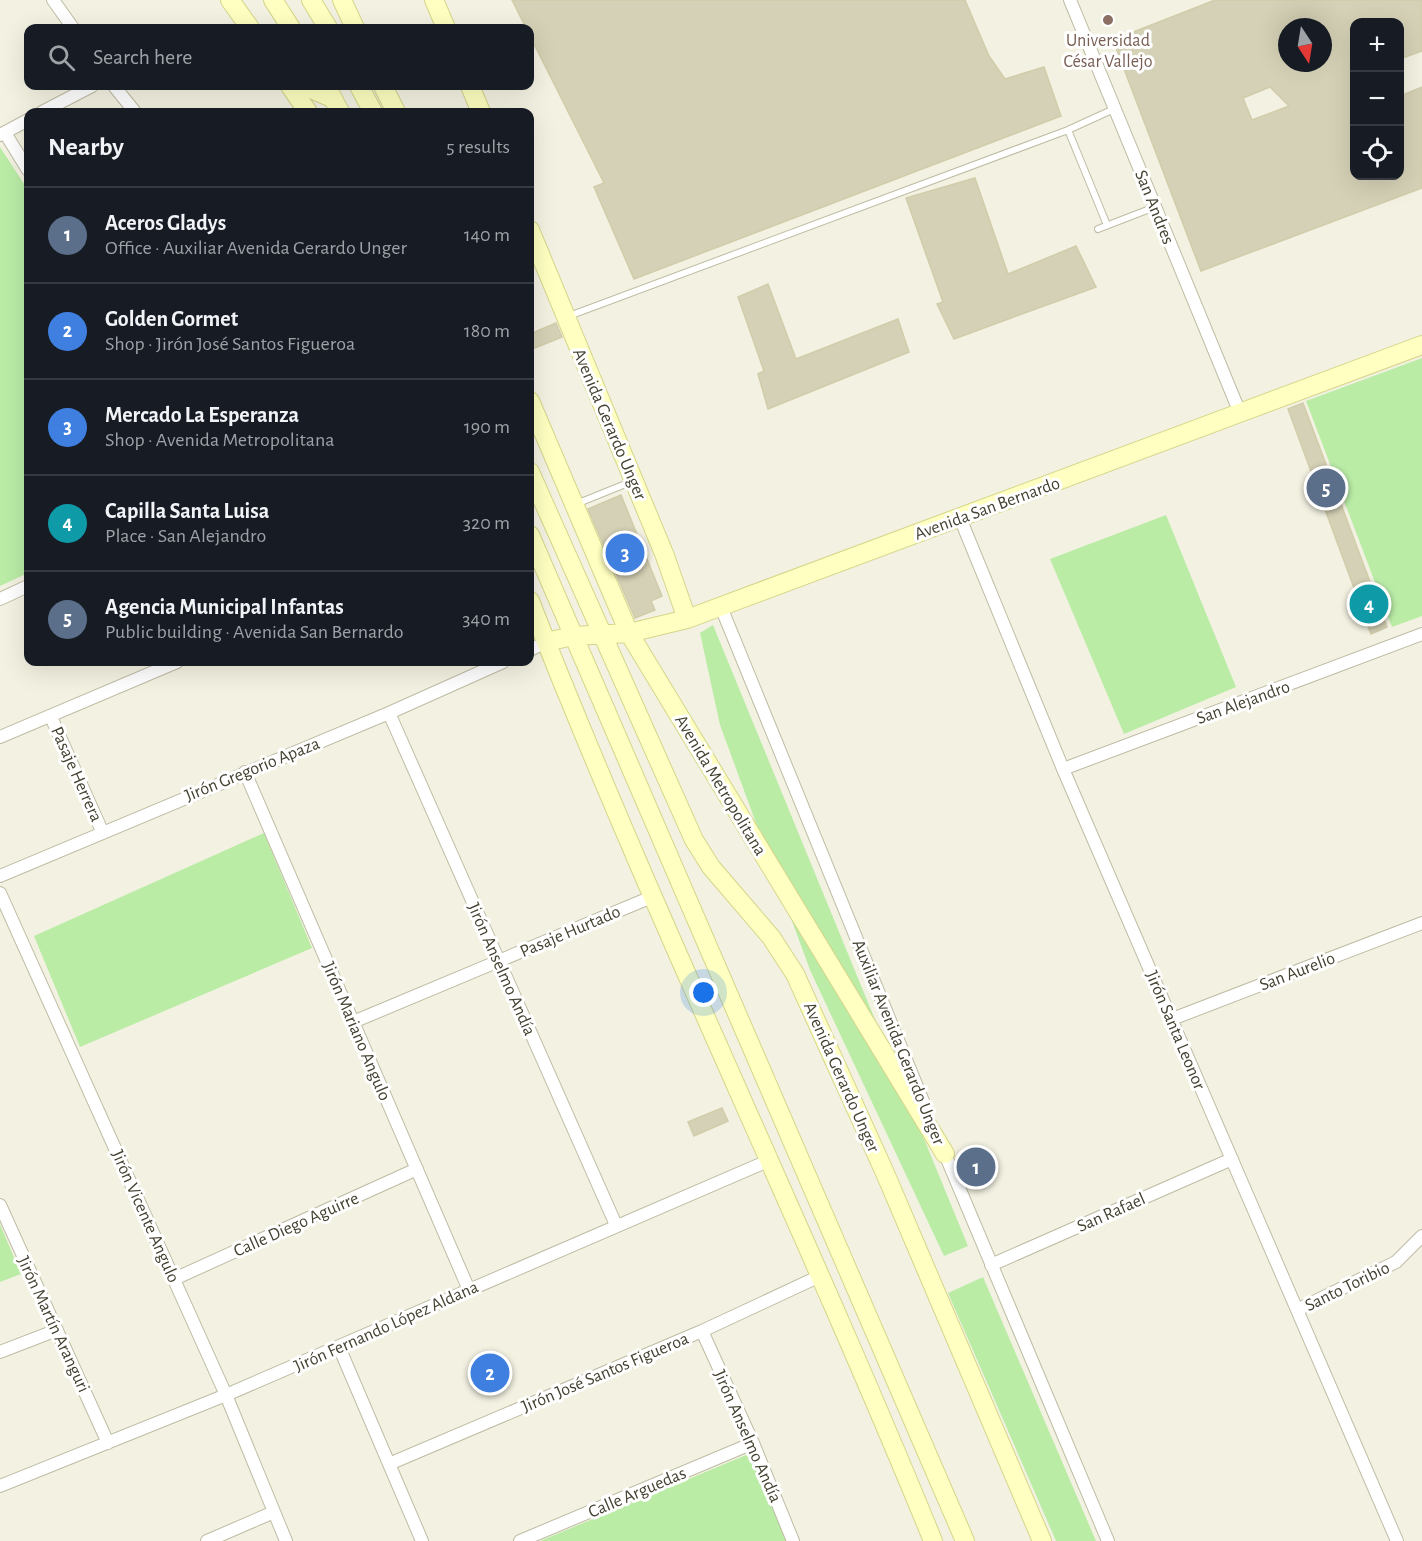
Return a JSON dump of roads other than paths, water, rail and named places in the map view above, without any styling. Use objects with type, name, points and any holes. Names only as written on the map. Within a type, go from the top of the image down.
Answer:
[{"type":"street","points":[[53,0],[70,24]]},
{"type":"street","points":[[230,0],[247,24]]},
{"type":"street","points":[[273,0],[288,24]]},
{"type":"street","points":[[312,0],[326,24]]},
{"type":"street","points":[[342,0],[353,24]]},
{"type":"street","points":[[434,0],[444,24]]},
{"type":"street","name":"San Andres","points":[[1070,0],[1240,413]]},
{"type":"street","points":[[50,108],[84,90]]},
{"type":"street","points":[[117,90],[132,108]]},
{"type":"street","points":[[293,90],[305,108]]},
{"type":"street","points":[[313,90],[333,99]]},
{"type":"street","points":[[361,90],[371,108]]},
{"type":"street","points":[[385,90],[394,108]]},
{"type":"street","points":[[472,90],[479,108]]},
{"type":"street","points":[[24,122],[2,134],[24,164]]},
{"type":"street","name":"Avenida Gerardo Unger","points":[[534,240],[634,480],[687,619]]},
{"type":"street","name":"Avenida San Bernardo","points":[[538,646],[573,636],[602,637],[629,633],[687,619],[1422,345]]},
{"type":"street","name":"Avenida Metropolitana","points":[[534,410],[629,633],[945,1154]]},
{"type":"street","points":[[534,481],[602,637]]},
{"type":"street","name":"Jirón Santa Leonor","points":[[960,518],[1063,769],[1397,1541]]},
{"type":"street","points":[[534,544],[965,1541]]},
{"type":"street","points":[[0,598],[24,588]]},
{"type":"street","name":"Auxiliar Avenida Gerardo Unger","points":[[721,607],[945,1154],[1108,1541]]},
{"type":"street","points":[[534,624],[538,646],[654,896],[933,1541]]},
{"type":"street","name":"San Alejandro","points":[[1063,769],[1422,634]]},
{"type":"street","name":"Avenida Gerardo Unger","points":[[602,637],[694,840],[711,867],[771,937],[795,974],[885,1173],[1042,1541]]},
{"type":"street","points":[[0,737],[168,666]]},
{"type":"street","name":"Jirón Gregorio Apaza","points":[[0,876],[494,666]]},
{"type":"street","name":"Jirón Anselmo Andía","points":[[389,712],[616,1225]]},
{"type":"street","name":"Pasaje Herrera","points":[[51,717],[102,831]]},
{"type":"street","name":"Jirón Mariano Angulo","points":[[245,772],[469,1290]]},
{"type":"street","name":"Jirón Vicente Angulo","points":[[0,892],[226,1395],[286,1541]]},
{"type":"street","name":"Pasaje Hurtado","points":[[353,1022],[654,896]]},
{"type":"street","name":"San Aurelio","points":[[1172,1019],[1422,922]]},
{"type":"street","name":"San Rafael","points":[[991,1265],[1232,1159]]},
{"type":"street","name":"Jirón Fernando López Aldana","points":[[0,1486],[226,1395],[770,1160]]},
{"type":"street","name":"Calle Diego Aguirre","points":[[174,1279],[417,1170]]},
{"type":"street","name":"Jirón Martín Aranguri","points":[[0,1205],[108,1443]]},
{"type":"street","name":"Santo Toribio","points":[[1297,1310],[1396,1262],[1422,1236]]},
{"type":"street","name":"Jirón José Santos Figueroa","points":[[389,1464],[702,1331],[820,1276]]},
{"type":"street","points":[[0,1352],[57,1330]]},
{"type":"street","name":"Jirón Anselmo Andía","points":[[702,1331],[753,1443],[793,1541]]},
{"type":"street","points":[[339,1347],[422,1541]]},
{"type":"street","points":[[918,1506],[922,1441]]},
{"type":"street","name":"Calle Arguedas","points":[[520,1541],[753,1443]]},
{"type":"street","points":[[207,1541],[274,1512]]},
{"type":"lane","points":[[566,317],[1068,130],[1115,109]]},
{"type":"lane","points":[[1068,130],[1107,225]]},
{"type":"lane","points":[[1098,229],[1155,207]]},
{"type":"lane","points":[[575,504],[634,480]]},
{"type":"place","name":"Universidad César Vallejo","points":[[1108,20]]},
{"type":"place","name":"Agencia Municipal Infantas","points":[[1326,488]]},
{"type":"place","name":"Mercado La Esperanza","points":[[625,553]]},
{"type":"place","name":"Capilla Santa Luisa","points":[[1369,604]]},
{"type":"place","name":"Aceros Gladys","points":[[976,1167]]},
{"type":"place","name":"Golden Gormet","points":[[490,1373]]}]
